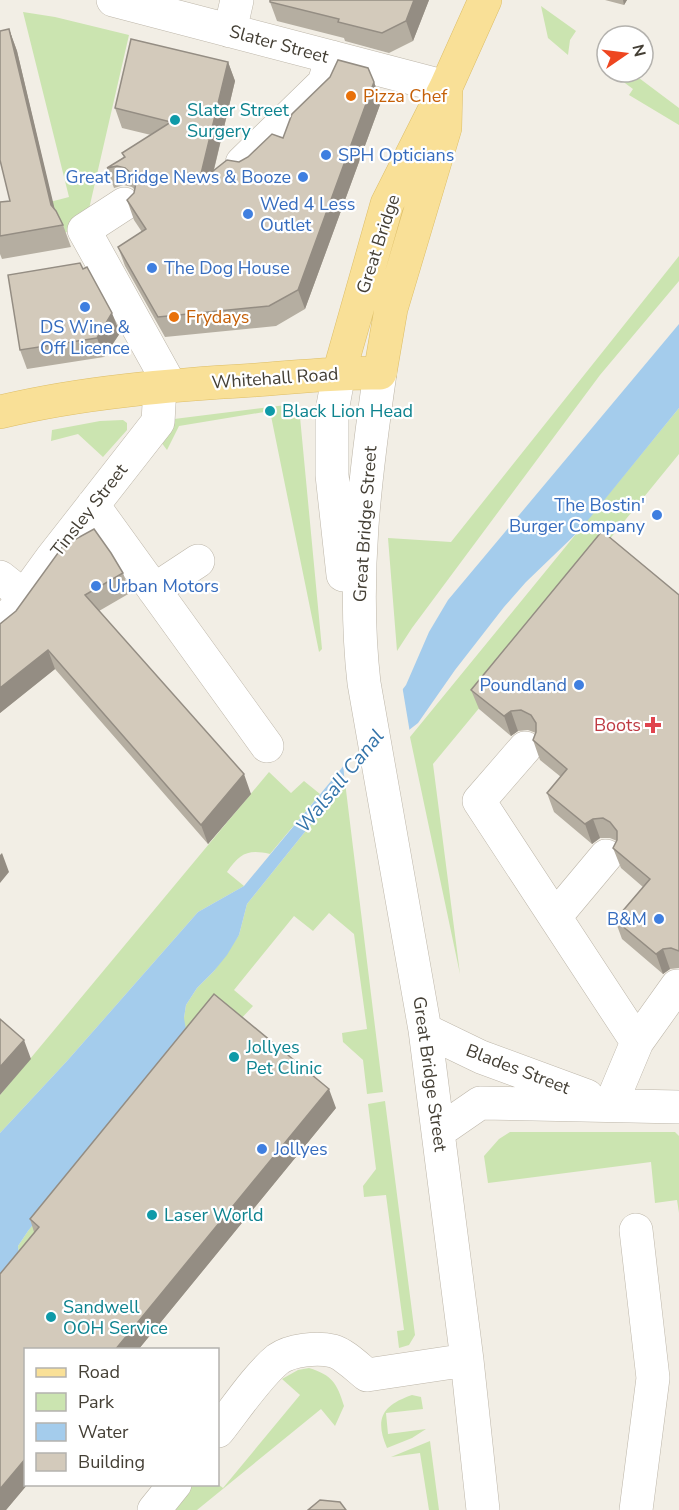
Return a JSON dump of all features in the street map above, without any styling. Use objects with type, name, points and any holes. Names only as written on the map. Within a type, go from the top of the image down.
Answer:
[{"type":"main road","name":"Great Bridge","points":[[358,373],[387,204],[446,87],[486,0]]},
{"type":"main road","name":"Great Bridge","points":[[358,373],[391,309],[445,128],[446,87]]},
{"type":"main road","name":"Whitehall Road","points":[[0,412],[26,405],[165,386],[358,373]]},
{"type":"street","name":"Slater Street","points":[[113,0],[233,15],[332,57],[446,87]]},
{"type":"street","points":[[242,163],[324,83],[332,57]]},
{"type":"street","points":[[124,204],[84,230],[165,386]]},
{"type":"street","points":[[70,266],[102,261]]},
{"type":"street","name":"Great Bridge Street","points":[[358,373],[332,411],[332,475],[341,568],[359,640],[364,683],[425,1030],[488,1506]]},
{"type":"street","name":"Tinsley Street","points":[[0,625],[6,621],[12,586],[93,505],[158,422],[165,386]]},
{"type":"street","points":[[93,505],[267,746]]},
{"type":"street","points":[[154,590],[198,561]]},
{"type":"street","points":[[525,748],[479,801],[637,1042]]},
{"type":"street","points":[[555,917],[606,856]]},
{"type":"street","points":[[611,1104],[637,1042],[677,986]]},
{"type":"street","name":"Blades Street","points":[[425,1030],[481,1057],[611,1104]]},
{"type":"street","name":"Blades Street","points":[[438,1132],[480,1103],[679,1107]]},
{"type":"street","points":[[636,1230],[653,1378],[636,1510]]},
{"type":"street","points":[[219,1430],[267,1370],[280,1358],[297,1352],[317,1349],[335,1351],[367,1375],[467,1360]]},
{"type":"street","points":[[154,1510],[173,1486]]},
{"type":"green space","points":[[541,6],[576,31],[570,40],[568,55],[548,38]]},
{"type":"green space","points":[[23,12],[55,17],[129,35],[89,209],[92,216],[65,233],[0,215],[69,197]]},
{"type":"green space","points":[[626,84],[647,84],[679,108],[679,125],[629,95],[633,89]]},
{"type":"green space","points":[[679,256],[679,281],[600,375],[397,651],[388,538],[451,542]]},
{"type":"green space","points":[[286,405],[295,409],[300,417],[322,649],[319,652],[270,411],[179,426],[167,450],[158,438],[174,419]]},
{"type":"green space","points":[[679,408],[679,454],[604,546],[609,551],[433,764],[460,974],[410,737]]},
{"type":"green space","points":[[123,420],[127,423],[127,430],[103,457],[78,434],[51,441],[52,430],[100,421]]},
{"type":"green space","points":[[269,772],[291,793],[304,781],[320,794],[270,854],[250,852],[236,860],[227,872],[244,886],[198,912],[67,1061],[0,1133],[0,1095]]},
{"type":"green space","points":[[345,782],[383,1092],[367,1094],[363,1060],[343,1042],[342,1033],[367,1029],[354,934],[329,913],[313,931],[294,916],[234,990],[253,1006],[19,1256],[18,1246],[28,1231],[184,1018],[186,1005],[197,988],[214,971],[239,935],[247,904]]},
{"type":"green space","points":[[385,1101],[415,1335],[409,1345],[399,1348],[397,1331],[404,1330],[386,1195],[364,1197],[363,1186],[376,1169],[368,1104]]},
{"type":"green space","points":[[510,1132],[675,1132],[679,1136],[679,1213],[677,1200],[655,1203],[651,1162],[488,1183],[484,1156],[499,1139]]},
{"type":"green space","points":[[309,1368],[328,1377],[336,1386],[344,1406],[335,1426],[321,1409],[197,1510],[173,1510],[192,1486],[219,1485],[223,1488],[300,1395],[282,1379],[298,1370]]},
{"type":"green space","points":[[412,1395],[421,1397],[423,1409],[386,1413],[388,1434],[426,1429],[412,1438],[387,1448],[381,1428],[384,1414],[394,1403]]},
{"type":"green space","points":[[430,1441],[439,1510],[429,1510],[420,1453],[391,1457]]},
{"type":"water","name":"Walsall Canal","points":[[679,324],[679,408],[580,530],[526,582],[504,607],[455,670],[418,723],[349,777],[247,904],[239,935],[227,955],[197,988],[186,1005],[184,1018],[186,1030],[28,1231],[18,1246],[19,1256],[0,1276],[0,1133],[67,1061],[198,912],[244,886],[341,769],[406,685],[429,632],[448,600]]},
{"type":"pier","points":[[402,685],[410,733],[345,786],[343,762]]},
{"type":"building","points":[[270,0],[414,0],[406,21],[382,33],[338,22],[339,19],[270,2]]},
{"type":"building","points":[[9,29],[51,205],[63,225],[0,236],[0,202],[10,201],[0,160],[0,31]]},
{"type":"building","points":[[131,39],[228,62],[199,182],[227,160],[239,162],[248,157],[272,134],[283,138],[292,114],[330,77],[338,60],[368,68],[374,82],[298,290],[269,306],[158,317],[118,247],[146,229],[127,200],[134,193],[136,183],[133,175],[125,168],[117,166],[107,168],[125,157],[122,153],[171,122],[115,108]]},
{"type":"building","points":[[80,263],[83,269],[87,267],[112,313],[97,338],[20,350],[8,275]]},
{"type":"building","points":[[94,529],[123,573],[85,595],[244,774],[201,825],[48,650],[0,688],[0,624],[16,611],[63,546]]},
{"type":"building","points":[[602,531],[679,595],[679,951],[671,948],[663,949],[656,954],[615,920],[650,879],[613,848],[617,840],[617,831],[610,822],[603,818],[593,819],[585,824],[547,793],[567,769],[533,740],[536,723],[531,715],[521,710],[511,711],[504,716],[471,690]]},
{"type":"building","points":[[214,994],[329,1089],[117,1348],[24,1348],[24,1460],[0,1489],[0,1274],[39,1227],[30,1219]]},
{"type":"building","points":[[0,1019],[24,1040],[0,1067]]},
{"type":"building","points":[[320,1500],[340,1502],[346,1510],[308,1510]]},
{"type":"place","name":"Pizza Chef","points":[[351,96]]},
{"type":"place","name":"Slater Street Surgery","points":[[175,120]]},
{"type":"place","name":"SPH Opticians","points":[[326,155]]},
{"type":"place","name":"Great Bridge News & Booze","points":[[303,177]]},
{"type":"place","name":"Wed 4 Less Outlet","points":[[248,214]]},
{"type":"place","name":"The Dog House","points":[[152,268]]},
{"type":"place","name":"DS Wine & Off Licence","points":[[85,307]]},
{"type":"place","name":"Frydays","points":[[174,317]]},
{"type":"place","name":"Black Lion Head","points":[[270,411]]},
{"type":"place","name":"The Bostin' Burger Company","points":[[657,515]]},
{"type":"place","name":"Urban Motors","points":[[96,586]]},
{"type":"place","name":"Poundland","points":[[579,685]]},
{"type":"place","name":"Boots","points":[[653,725]]},
{"type":"place","name":"B&M","points":[[659,919]]},
{"type":"place","name":"Jollyes Pet Clinic","points":[[234,1057]]},
{"type":"place","name":"Jollyes","points":[[262,1149]]},
{"type":"place","name":"Laser World","points":[[152,1215]]},
{"type":"place","name":"Sandwell OOH Service","points":[[51,1317]]}]
